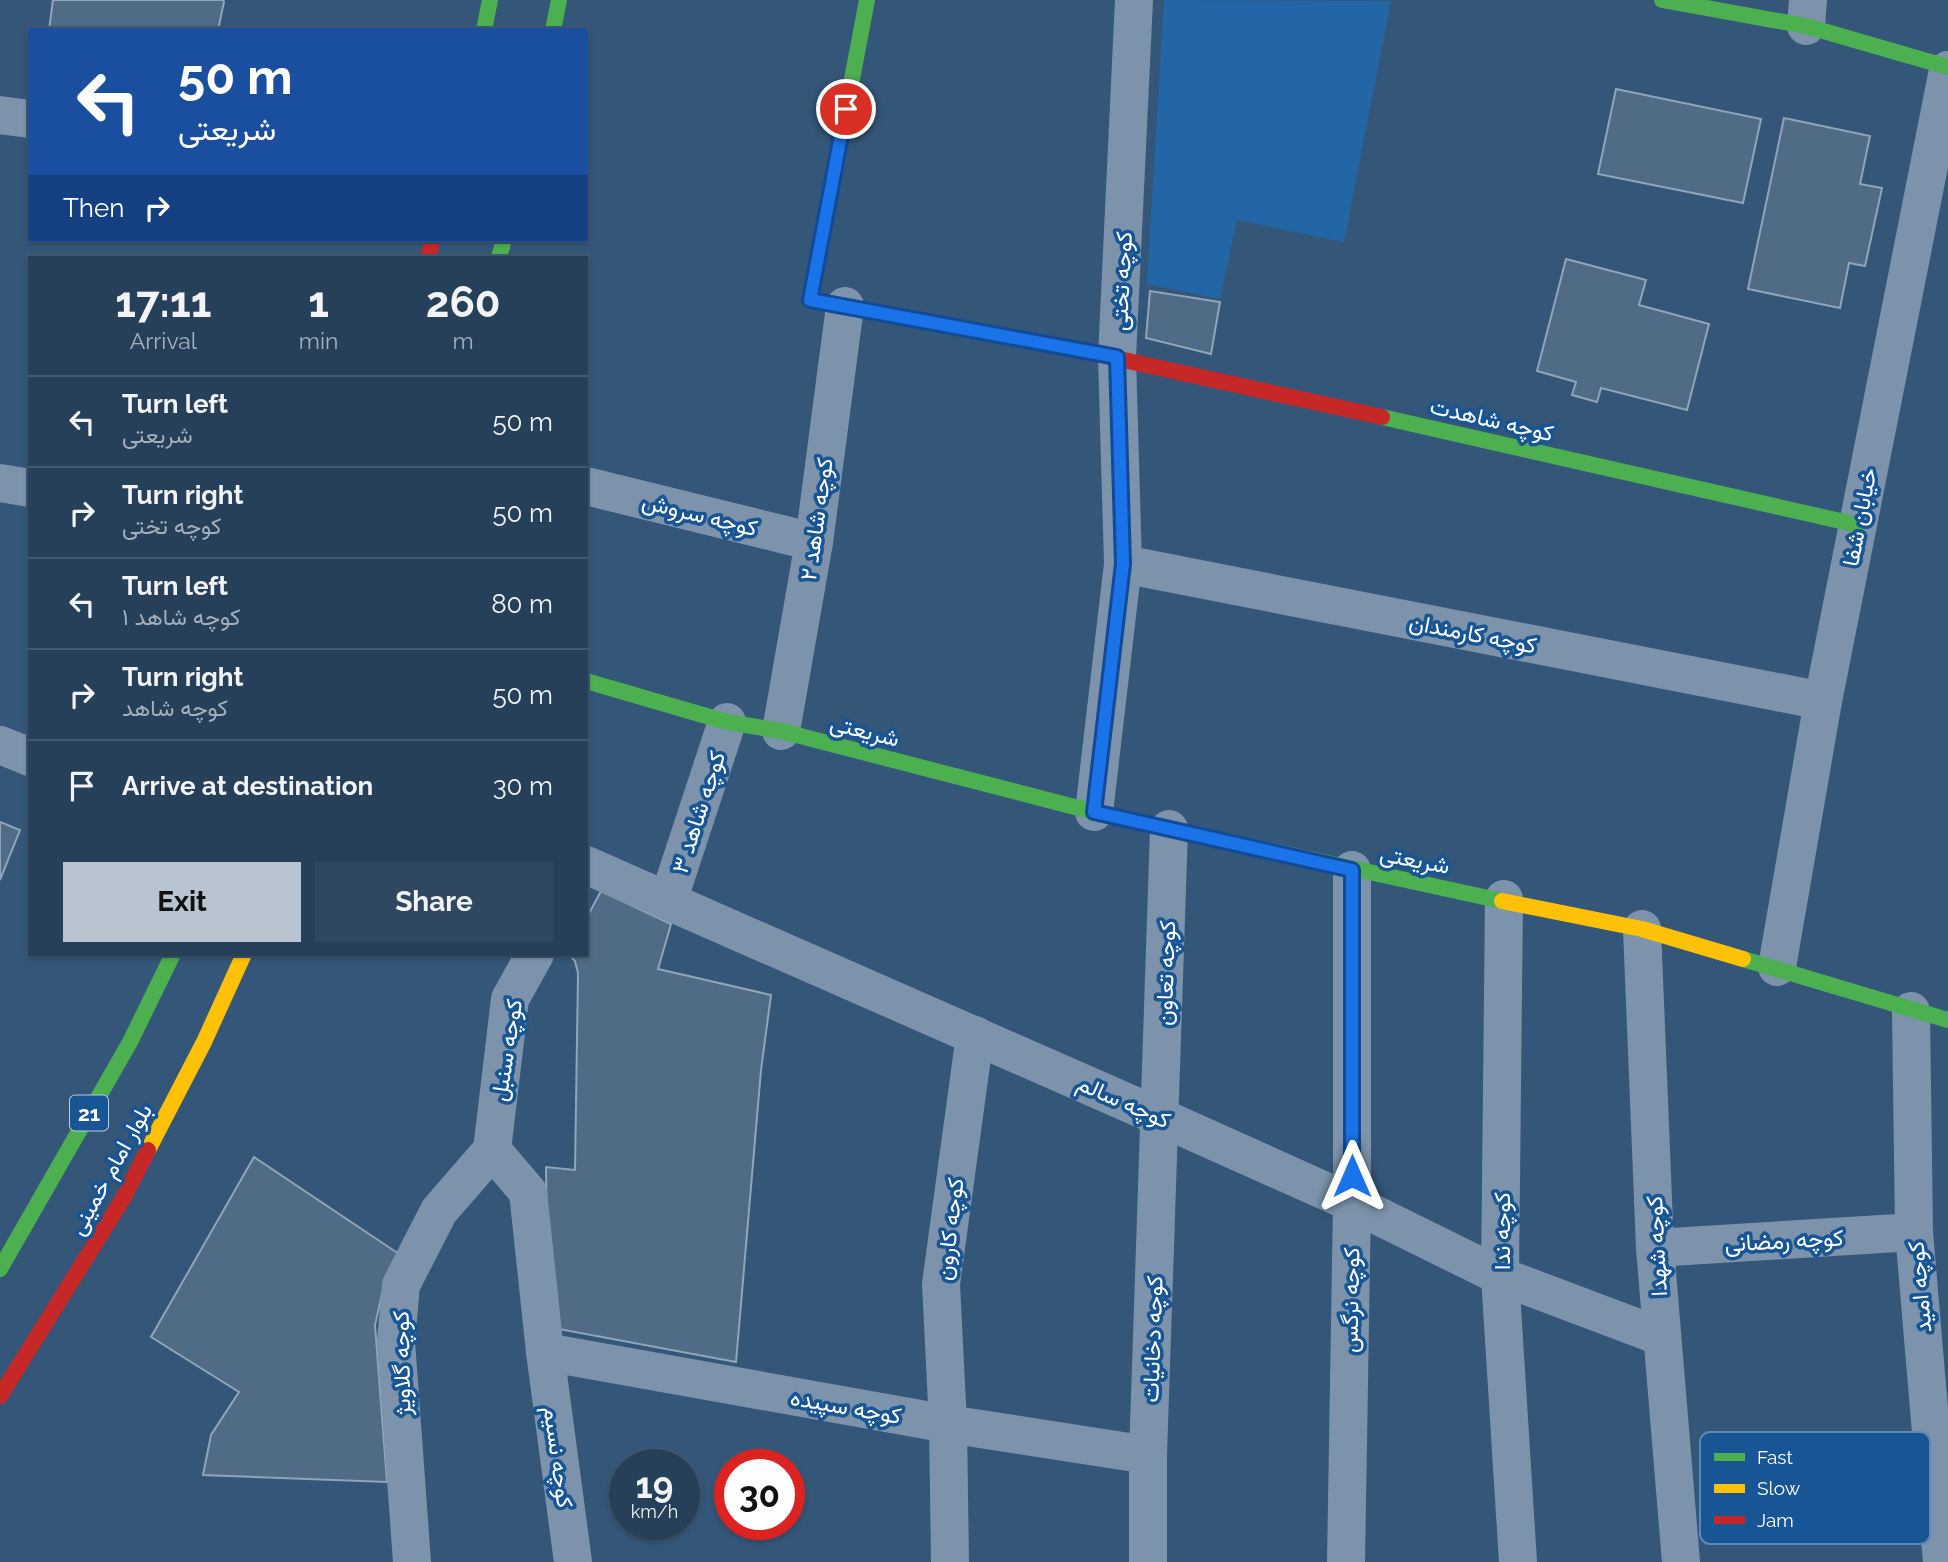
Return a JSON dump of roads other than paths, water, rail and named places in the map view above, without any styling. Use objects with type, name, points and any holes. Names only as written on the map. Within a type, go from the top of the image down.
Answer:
[{"type":"street","points":[[484,28],[491,0]]},
{"type":"street","points":[[553,28],[559,0]]},
{"type":"street","name":"کوچه شاهدت","points":[[867,0],[810,300],[1117,357],[1858,525]]},
{"type":"street","name":"کوچه تختی","points":[[1094,812],[1123,564],[1117,357],[1134,0]]},
{"type":"street","points":[[1662,0],[1807,13],[1948,68]]},
{"type":"street","name":"خیابان شفا","points":[[1777,967],[1823,701],[1948,68]]},
{"type":"street","points":[[0,116],[28,119]]},
{"type":"street","name":"کوچه شاهد ۲","points":[[781,732],[814,542],[845,306]]},
{"type":"street","points":[[0,483],[28,488]]},
{"type":"street","name":"کوچه سروش","points":[[588,486],[814,542]]},
{"type":"street","name":"کوچه کارمندان","points":[[1123,564],[1823,701]]},
{"type":"street","name":"شریعتی","points":[[588,682],[727,722],[781,732],[1094,812],[1352,870],[1642,929],[1948,1020]]},
{"type":"street","name":"کوچه شاهد ۳","points":[[668,901],[727,722]]},
{"type":"street","points":[[0,746],[28,756]]},
{"type":"street","name":"کوچه تعاون","points":[[1160,1117],[1169,829]]},
{"type":"street","name":"کوچه سالم","points":[[588,866],[1352,1203],[1500,1276],[1662,1337]]},
{"type":"street","name":"کوچه نرگس","points":[[1346,1562],[1352,1203],[1352,870]]},
{"type":"street","name":"کوچه ندا","points":[[1504,899],[1500,1276],[1518,1562]]},
{"type":"street","name":"کوچه شهدا","points":[[1642,929],[1655,1248],[1681,1562]]},
{"type":"street","name":"بلوار امام خمینی","points":[[0,1269],[130,1042],[172,956]]},
{"type":"street","name":"بلوار امام خمینی","points":[[0,1396],[124,1197],[204,1042],[243,956]]},
{"type":"street","name":"کوچه سنبل","points":[[492,1150],[510,999],[534,956]]},
{"type":"street","name":"کوچه امید","points":[[1911,1011],[1914,1232],[1942,1562]]},
{"type":"street","name":"کوچه کارون","points":[[950,1562],[948,1424],[941,1283],[975,1035]]},
{"type":"street","name":"کوچه دخانیات","points":[[1148,1562],[1148,1455],[1160,1117]]},
{"type":"street","name":"کوچه نسیم","points":[[492,1150],[528,1192],[545,1352],[573,1562]]},
{"type":"street","name":"کوچه گلاویژ","points":[[412,1562],[396,1341],[401,1285],[439,1211],[492,1150]]},
{"type":"street","name":"کوچه رمضانی","points":[[1655,1248],[1914,1232]]},
{"type":"street","name":"کوچه سپیده","points":[[545,1352],[948,1424],[1148,1455]]}]
